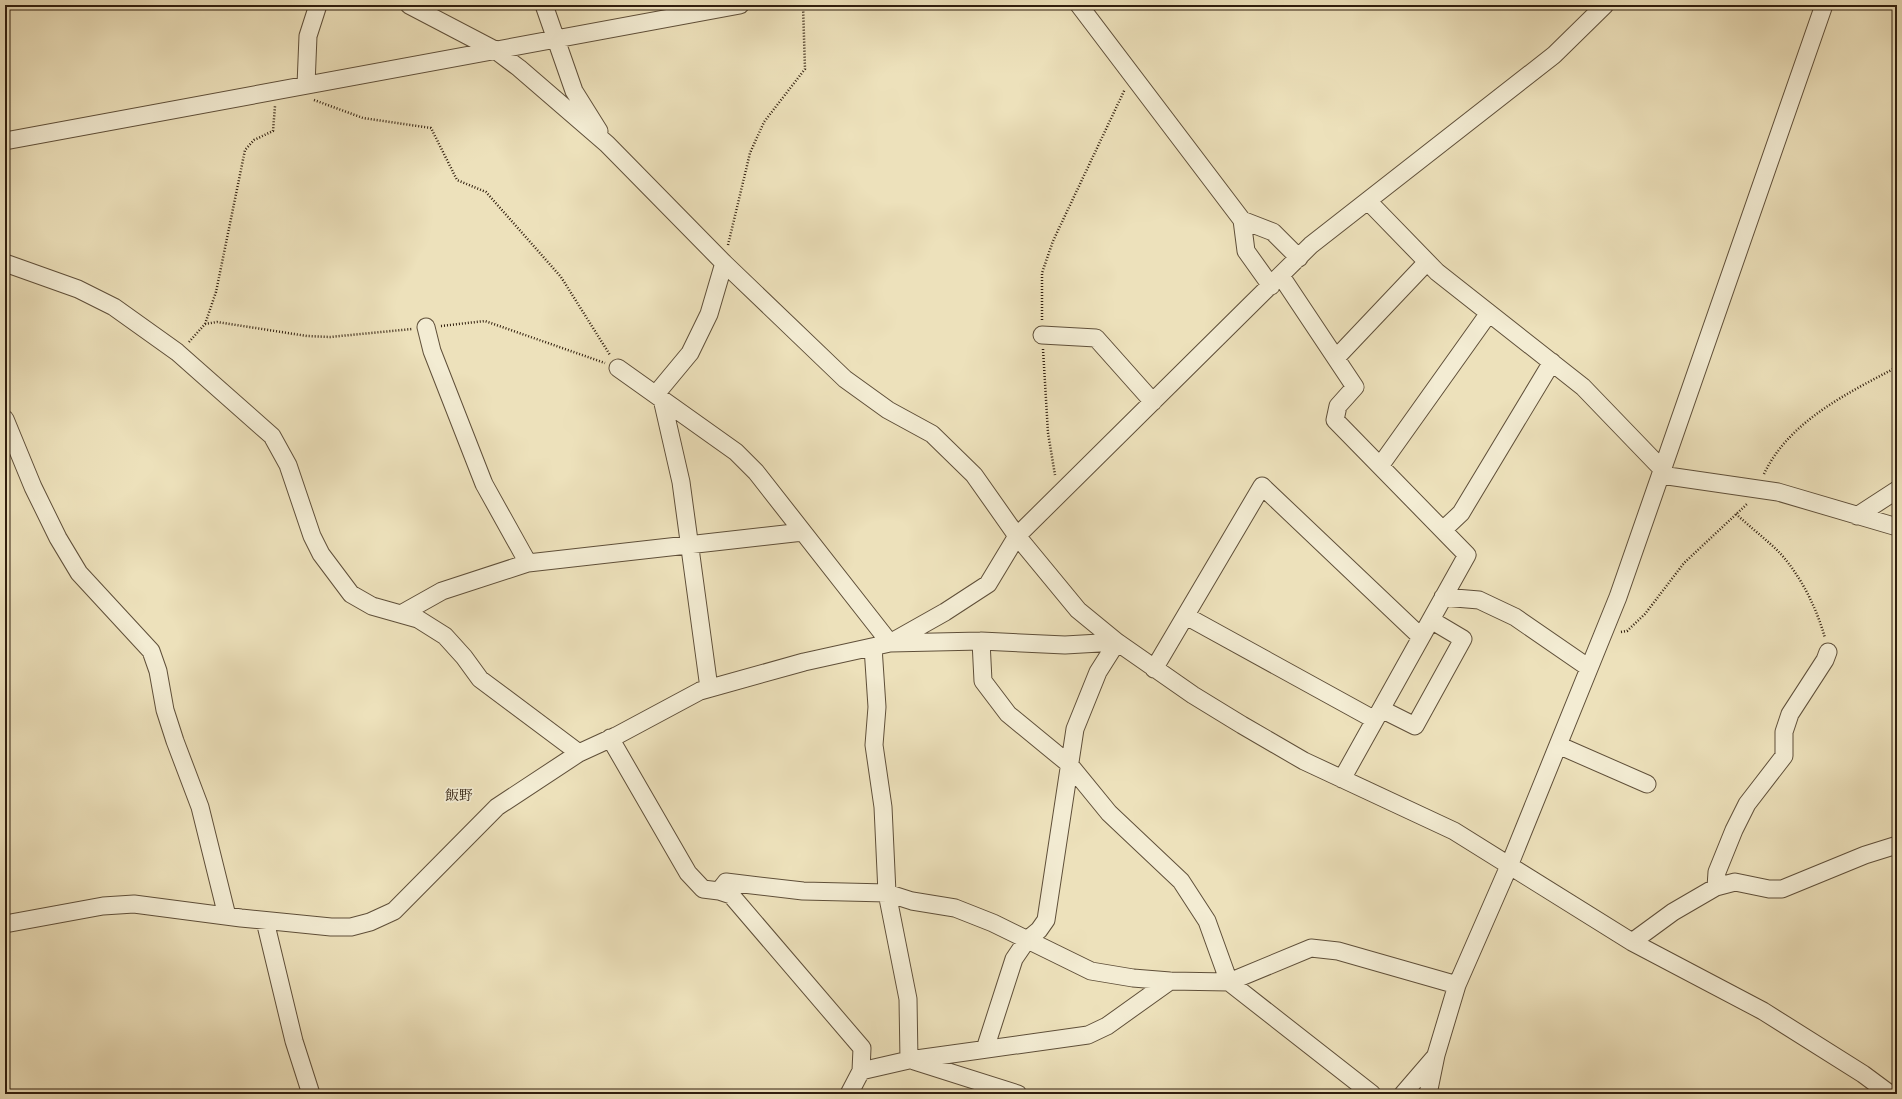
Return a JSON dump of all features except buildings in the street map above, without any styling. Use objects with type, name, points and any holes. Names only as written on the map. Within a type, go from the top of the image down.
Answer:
[{"type":"street","points":[[309,92],[308,36],[318,5]]},
{"type":"street","points":[[409,5],[494,50],[518,68],[607,144],[724,262],[845,379],[888,410],[932,434],[949,449],[974,475],[1017,536],[1078,610],[1117,642],[1154,669],[1242,725],[1304,761],[1454,831],[1632,942],[1763,1011],[1863,1074],[1890,1094]]},
{"type":"street","points":[[544,5],[574,90],[607,144]]},
{"type":"street","points":[[5,141],[276,90],[309,92],[494,50],[740,5]]},
{"type":"street","points":[[1079,5],[1242,220],[1246,251],[1276,281],[1336,358],[1355,387],[1338,406],[1335,420],[1467,555],[1342,779]]},
{"type":"street","points":[[890,643],[945,612],[988,584],[1017,536],[1311,245],[1554,55],[1605,5]]},
{"type":"street","points":[[1428,1094],[1436,1055],[1457,985],[1509,866],[1618,597],[1824,5]]},
{"type":"street","points":[[1368,201],[1437,272],[1583,387],[1662,472],[1778,492],[1897,527]]},
{"type":"street","points":[[1242,220],[1274,232],[1299,258]]},
{"type":"street","points":[[709,688],[681,482],[659,397],[690,353],[708,314],[724,262]]},
{"type":"street","points":[[1336,358],[1427,262]]},
{"type":"street","points":[[5,263],[78,290],[114,307],[177,352],[272,436],[288,465],[312,536],[321,554],[351,594],[372,606],[418,619],[445,636],[464,657],[480,679],[579,753]]},
{"type":"street","points":[[1380,466],[1489,313]]},
{"type":"street","points":[[426,327],[432,351],[484,484],[528,563]]},
{"type":"street","points":[[1042,335],[1096,338],[1153,402]]},
{"type":"street","points":[[1443,530],[1461,513],[1552,362]]},
{"type":"street","points":[[618,368],[736,452],[756,472],[890,643]]},
{"type":"street","points":[[5,419],[36,494],[58,538],[80,573],[152,651],[158,671],[165,710],[200,808],[227,916]]},
{"type":"street","points":[[1154,669],[1262,486],[1421,637]]},
{"type":"street","points":[[1857,516],[1897,490]]},
{"type":"street","points":[[401,614],[442,591],[528,563],[803,532]]},
{"type":"street","points":[[1443,597],[1479,600],[1515,617],[1589,668]]},
{"type":"street","points":[[1186,616],[1378,715],[1415,726],[1464,639],[1431,620]]},
{"type":"street","points":[[5,924],[103,906],[134,904],[265,921],[331,927],[351,927],[370,922],[394,911],[497,807],[579,753],[700,691],[804,662],[890,643],[981,641],[1065,645],[1117,642]]},
{"type":"street","points":[[981,641],[983,681],[1008,714],[1069,764],[1109,813],[1181,881],[1207,921],[1229,982],[1372,1094]]},
{"type":"street","points":[[985,1049],[1014,959],[1027,940],[1039,930],[1046,920],[1069,764],[1078,722],[1098,672],[1117,642]]},
{"type":"street","points":[[873,647],[877,707],[874,745],[883,807],[887,893],[908,999],[909,1060]]},
{"type":"street","points":[[1716,887],[1718,872],[1734,830],[1747,804],[1784,756],[1784,732],[1790,714],[1825,660],[1828,652]]},
{"type":"street","points":[[610,738],[688,873],[703,889],[719,891],[731,896],[862,1048],[861,1071],[849,1094]]},
{"type":"street","points":[[1558,745],[1647,784]]},
{"type":"street","points":[[1632,942],[1674,912],[1716,887],[1735,882],[1769,890],[1782,888],[1865,855],[1897,845]]},
{"type":"street","points":[[719,891],[726,882],[803,891],[887,893],[912,901],[955,908],[992,923],[1091,971],[1133,978],[1170,981],[1229,982],[1311,948],[1338,950],[1457,985]]},
{"type":"street","points":[[265,921],[294,1041],[311,1094]]},
{"type":"street","points":[[861,1071],[909,1060],[1088,1035],[1106,1026],[1170,981]]},
{"type":"street","points":[[1403,1094],[1436,1055]]},
{"type":"street","points":[[909,1060],[974,1087],[1018,1094]]},
{"type":"path","points":[[724,262],[750,153],[764,122],[805,69],[803,5]]},
{"type":"path","points":[[1058,496],[1048,433],[1042,335],[1042,273],[1053,241],[1132,74]]},
{"type":"path","points":[[177,352],[187,345],[205,324],[216,292],[245,150],[254,140],[274,131],[276,90]]},
{"type":"path","points":[[309,92],[363,118],[431,128],[457,180],[486,192],[561,277],[618,368]]},
{"type":"path","points":[[205,324],[217,322],[306,336],[330,337],[485,321],[618,368]]},
{"type":"path","points":[[1602,636],[1627,631],[1645,614],[1684,563],[1760,489],[1768,466],[1782,446],[1806,423],[1845,394],[1897,367]]},
{"type":"path","points":[[1736,514],[1776,550],[1792,568],[1810,599],[1822,628],[1828,652]]},
{"type":"district","name":"飯野","points":[[459,795]]}]
